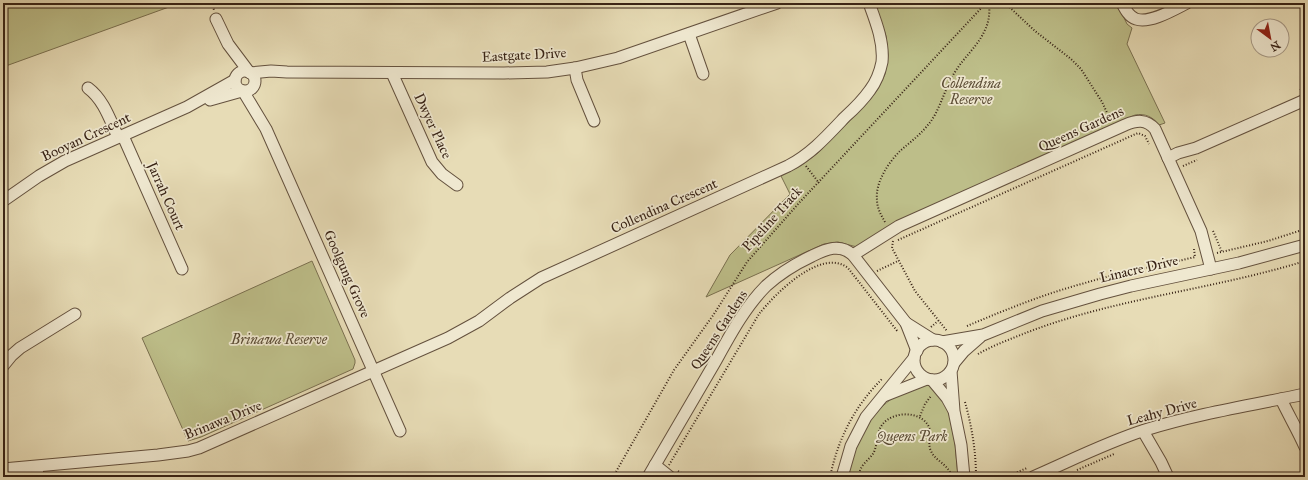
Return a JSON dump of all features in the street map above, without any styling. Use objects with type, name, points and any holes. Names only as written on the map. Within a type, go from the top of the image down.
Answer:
[{"type":"street","name":"Eastgate Drive","points":[[249,72],[547,72],[575,68],[618,58],[777,3]]},
{"type":"street","name":"Collendina Crescent","points":[[374,371],[464,330],[479,321],[525,287],[558,269],[800,160],[816,147],[846,116],[870,91],[875,82],[882,62],[881,41],[869,3]]},
{"type":"street","points":[[1122,3],[1132,17],[1143,20],[1151,19],[1187,3]]},
{"type":"street","points":[[216,19],[228,44],[255,79],[254,85],[250,90],[242,91],[236,85],[228,44]]},
{"type":"street","points":[[689,34],[703,74]]},
{"type":"street","points":[[575,68],[577,80],[594,121]]},
{"type":"street","points":[[235,78],[240,72],[249,72]]},
{"type":"street","name":"Eastgate Drive","points":[[254,85],[269,76],[287,72]]},
{"type":"street","name":"Dwyer Place","points":[[392,73],[432,162],[442,174],[457,185]]},
{"type":"street","name":"Booyan Crescent","points":[[187,107],[235,78]]},
{"type":"street","name":"Goolgung Grove","points":[[254,85],[266,129]]},
{"type":"street","name":"Jarrah Court","points":[[88,88],[103,104],[120,136],[182,269]]},
{"type":"street","name":"Booyan Crescent","points":[[3,201],[51,169],[83,153],[187,107],[242,91]]},
{"type":"street","name":"Goolgung Grove","points":[[242,91],[266,129],[400,431]]},
{"type":"street","points":[[1169,161],[1178,153],[1196,148],[1305,100]]},
{"type":"street","name":"Queens Gardens","points":[[653,473],[736,327],[755,298],[762,290],[783,273],[800,262],[828,249],[843,249],[848,251],[856,259],[926,214],[1133,122],[1138,121],[1147,123],[1155,130],[1201,231],[1211,269]]},
{"type":"street","name":"Linacre Drive","points":[[938,341],[959,340],[983,334],[1042,311],[1070,302],[1131,286],[1267,256],[1305,245]]},
{"type":"street","points":[[856,259],[906,323],[916,354],[914,364],[917,370],[921,375],[930,380],[947,398],[954,411]]},
{"type":"street","points":[[3,366],[20,348],[75,314]]},
{"type":"street","points":[[906,323],[952,350],[954,357],[952,367],[954,411],[961,444],[964,477]]},
{"type":"street","name":"Linacre Drive","points":[[952,367],[964,351],[983,334]]},
{"type":"street","points":[[842,477],[851,446],[858,431],[870,412],[916,354],[921,345],[927,342],[938,341]]},
{"type":"street","points":[[883,396],[930,380],[943,378],[952,367]]},
{"type":"street","name":"Brinawa Drive","points":[[3,470],[37,472],[194,450],[374,371]]},
{"type":"street","name":"Leahy Drive","points":[[1033,477],[1103,446],[1147,430],[1183,420],[1305,394]]},
{"type":"street","points":[[1286,398],[1289,416],[1305,447]]},
{"type":"street","points":[[1147,430],[1168,477]]},
{"type":"street","points":[[653,473],[671,471]]},
{"type":"path","points":[[3,8],[23,3]]},
{"type":"path","points":[[959,340],[954,332],[947,331],[915,292],[892,248],[876,198],[877,189],[887,167],[933,119],[954,73],[980,39],[986,28],[989,14],[987,3]]},
{"type":"path","name":"Pipeline Track","points":[[613,477],[674,370],[714,314],[744,266],[776,228],[987,3]]},
{"type":"path","points":[[1005,3],[1035,31],[1071,59],[1081,70],[1102,102],[1115,130]]},
{"type":"path","points":[[889,237],[1138,133],[1145,136],[1152,150]]},
{"type":"path","points":[[800,160],[819,183]]},
{"type":"path","points":[[1193,244],[1196,257]]},
{"type":"path","points":[[976,354],[1033,330],[1106,308],[1238,279],[1305,261]]},
{"type":"path","points":[[688,477],[671,471],[759,314],[777,293],[795,279],[828,262],[844,265],[848,268],[900,335]]},
{"type":"path","points":[[830,477],[840,441],[849,421],[863,400],[884,377]]},
{"type":"path","points":[[963,397],[973,438],[976,477]]},
{"type":"path","points":[[860,477],[862,466],[875,451],[881,426],[895,416],[916,415],[929,427],[929,447],[931,452],[945,465],[953,477]]},
{"type":"green space","points":[[3,3],[180,3],[3,67]]},
{"type":"green space","name":"Collendina Reserve","points":[[875,3],[1117,3],[1127,24],[1132,28],[1127,44],[1165,123],[1159,125],[1148,116],[1135,115],[894,223],[864,244],[857,247],[838,242],[824,244],[706,297],[730,255],[790,194],[781,176],[802,165],[818,153],[869,101],[878,89],[885,74],[888,55],[886,36]]},
{"type":"green space","name":"Brinawa Reserve","points":[[312,261],[355,360],[353,369],[201,437],[188,441],[142,338]]},
{"type":"green space","name":"Queens Park","points":[[921,384],[931,384],[948,409],[955,443],[958,477],[848,477],[858,443],[870,421],[887,403],[902,393]]}]
